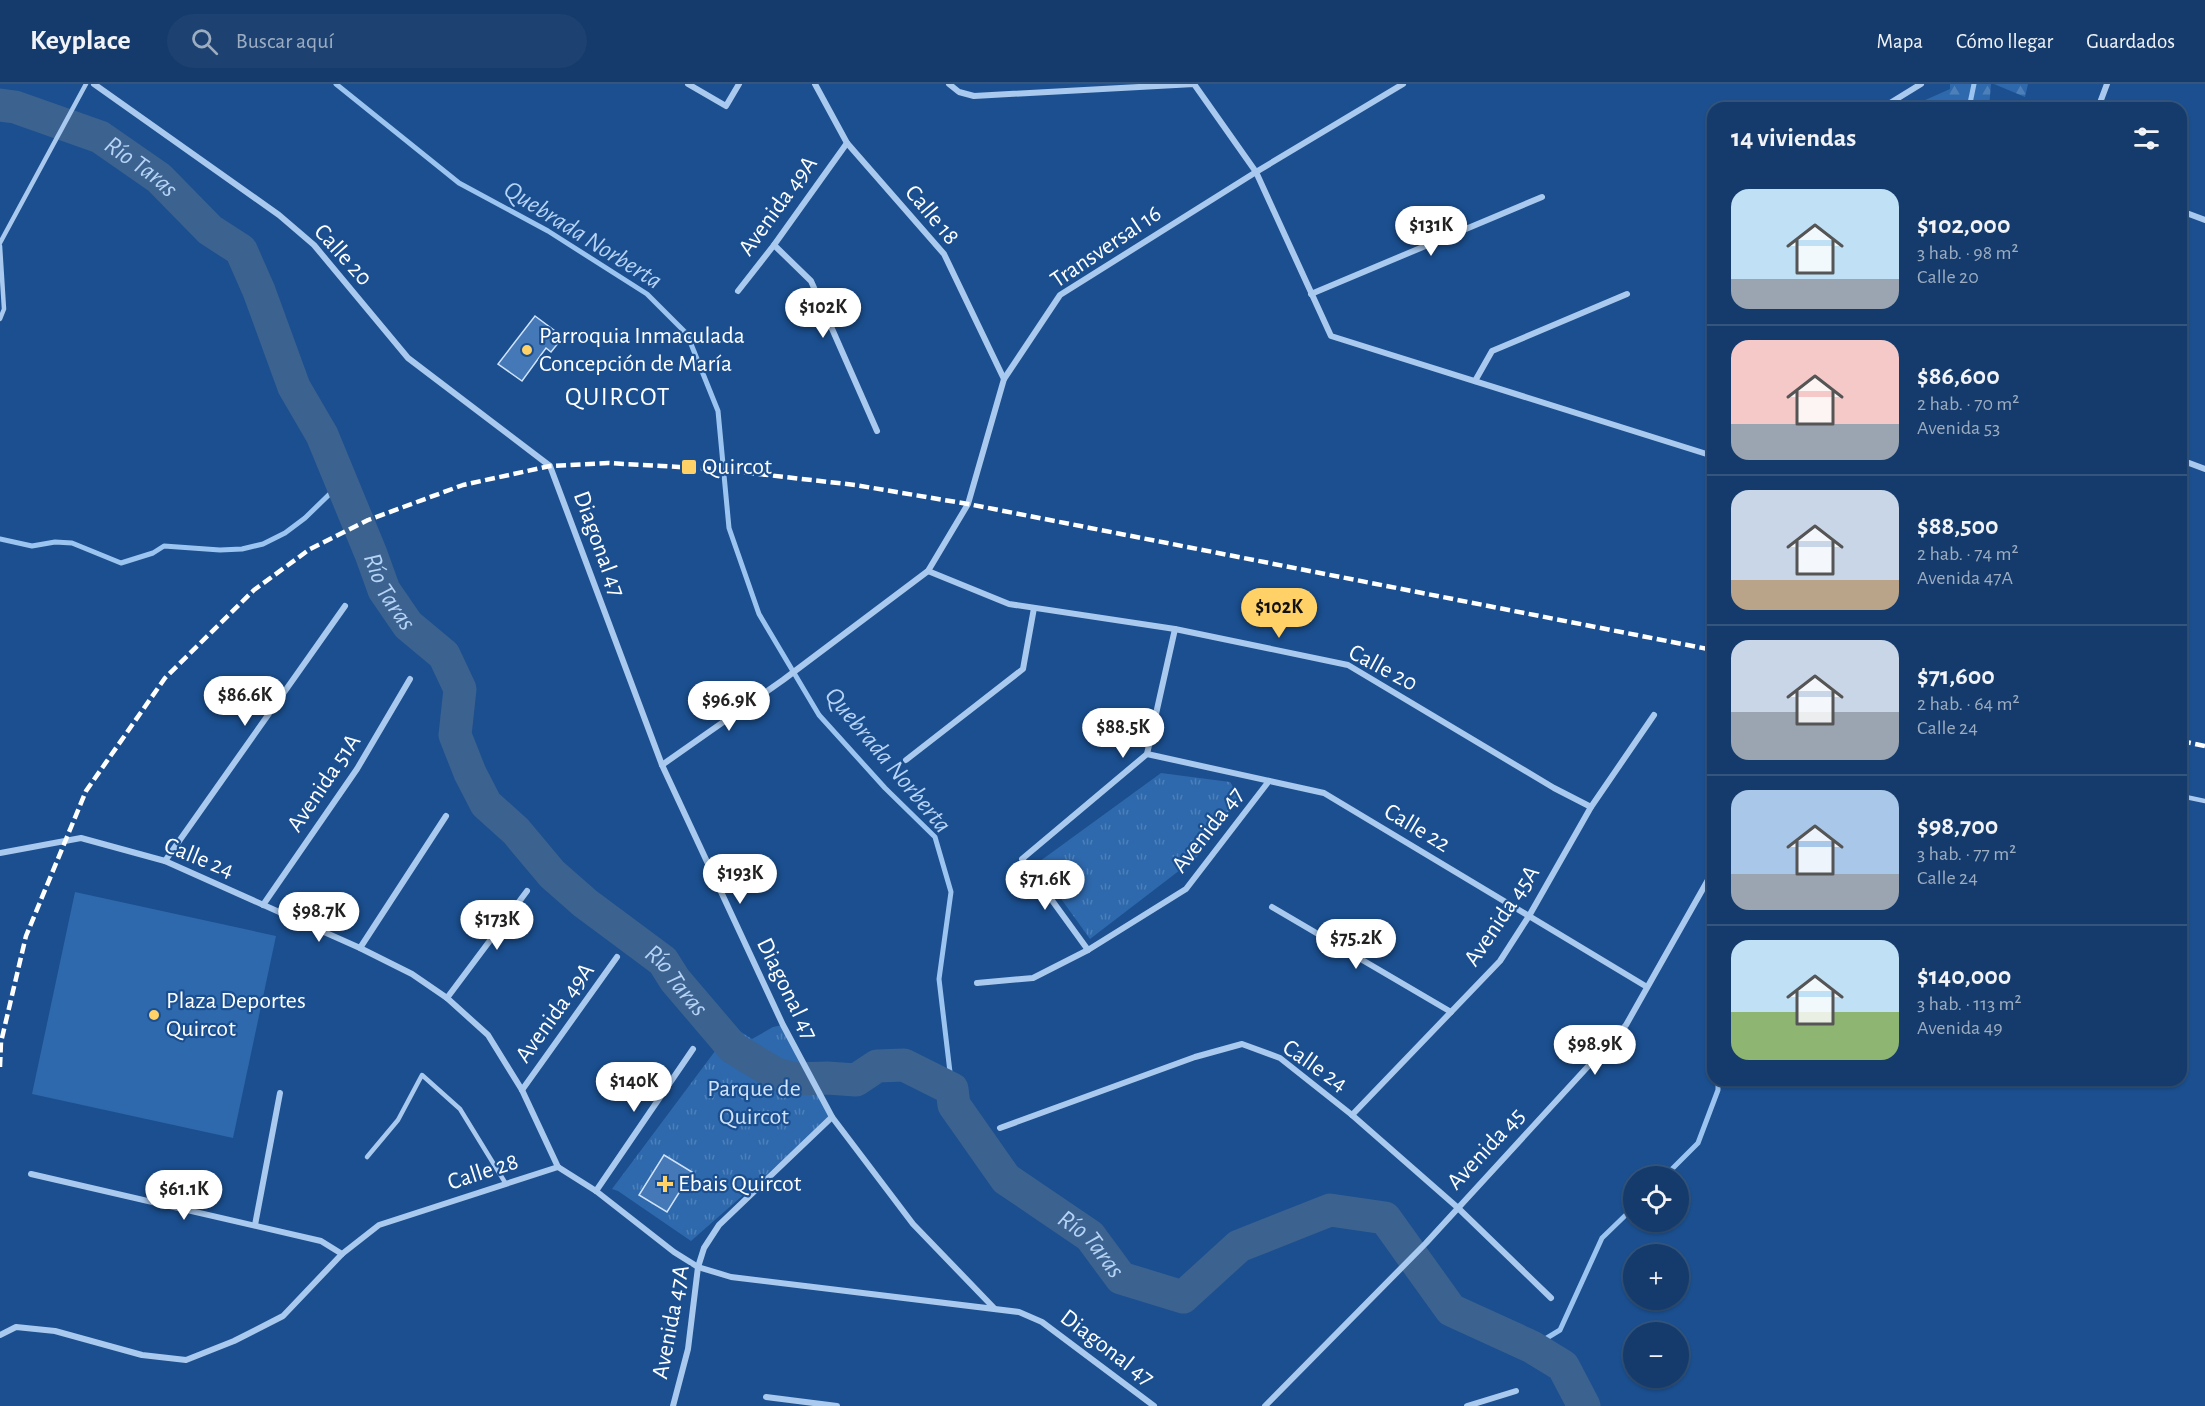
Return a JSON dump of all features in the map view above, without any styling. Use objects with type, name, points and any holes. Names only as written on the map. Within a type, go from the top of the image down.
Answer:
[{"type":"street","name":"Calle 20","points":[[94,84],[279,215],[314,245],[408,358],[550,466]]},
{"type":"street","points":[[688,84],[726,106],[739,84]]},
{"type":"street","name":"Calle 18","points":[[815,84],[847,143],[944,254],[1004,379]]},
{"type":"street","points":[[949,84],[959,92],[974,96],[1194,84],[1256,172],[1331,336],[1707,454]]},
{"type":"street","points":[[1039,84],[1040,92]]},
{"type":"street","name":"Transversal 16","points":[[928,571],[968,504],[1004,379],[1059,295],[1256,172],[1403,84]]},
{"type":"street","points":[[1892,102],[1921,84]]},
{"type":"street","points":[[2100,102],[2107,84]]},
{"type":"street","name":"Avenida 49A","points":[[738,291],[847,143]]},
{"type":"street","points":[[1311,294],[1542,197]]},
{"type":"street","points":[[2187,213],[2205,220]]},
{"type":"street","points":[[774,245],[811,281],[877,431]]},
{"type":"street","points":[[1475,381],[1492,351],[1627,294]]},
{"type":"street","points":[[2187,462],[2205,469]]},
{"type":"street","name":"Diagonal 47","points":[[550,466],[662,765],[783,1025],[832,1117],[913,1224],[994,1308],[1019,1312],[1042,1323],[1154,1406]]},
{"type":"street","name":"Calle 20","points":[[928,571],[1009,604],[1175,629],[1348,665],[1554,788],[1591,807]]},
{"type":"street","points":[[662,765],[783,680],[928,571]]},
{"type":"street","points":[[165,861],[345,606]]},
{"type":"street","points":[[906,759],[1023,669],[1034,608]]},
{"type":"street","points":[[1088,950],[1022,859],[1147,754],[1175,629]]},
{"type":"street","name":"Avenida 51A","points":[[262,905],[357,769],[411,679]]},
{"type":"street","name":"Avenida 45A","points":[[1352,1115],[1500,961],[1529,916],[1591,807],[1654,715]]},
{"type":"street","name":"Calle 22","points":[[1147,754],[1324,793],[1647,987]]},
{"type":"street","name":"Avenida 47","points":[[977,983],[1033,978],[1088,950],[1186,889],[1269,781]]},
{"type":"street","points":[[360,948],[446,816]]},
{"type":"street","name":"Calle 24","points":[[0,853],[81,838],[165,861],[360,948],[412,974],[447,998],[488,1035],[522,1090],[558,1167]]},
{"type":"street","name":"Avenida 45","points":[[1265,1406],[1426,1243],[1626,1025],[1707,882]]},
{"type":"street","points":[[447,998],[527,891]]},
{"type":"street","points":[[1272,907],[1451,1012]]},
{"type":"street","name":"Avenida 49A","points":[[522,1090],[617,957]]},
{"type":"street","name":"Calle 24","points":[[1000,1128],[1195,1057],[1242,1044],[1280,1058],[1352,1115],[1457,1207],[1551,1298]]},
{"type":"street","points":[[596,1191],[693,1049]]},
{"type":"street","points":[[255,1225],[280,1093]]},
{"type":"street","name":"Avenida 47A","points":[[673,1406],[688,1349],[698,1268],[704,1248],[719,1225],[832,1117]]},
{"type":"street","points":[[558,1167],[596,1191],[698,1268],[731,1277],[994,1308]]},
{"type":"street","name":"Calle 28","points":[[0,1335],[16,1328],[55,1331],[142,1355],[186,1360],[234,1341],[283,1316],[342,1254],[379,1225],[558,1167]]},
{"type":"street","points":[[31,1174],[321,1241],[342,1254]]},
{"type":"street","points":[[1467,1406],[1516,1391]]},
{"type":"street","points":[[766,1396],[783,1402],[837,1406]]},
{"type":"lane","points":[[0,319],[4,309],[0,245],[86,84]]},
{"type":"lane","points":[[2187,797],[2205,801]]},
{"type":"lane","points":[[367,1157],[398,1120],[422,1075],[460,1109],[506,1184]]},
{"type":"green space","points":[[1950,84],[1991,84],[1990,102],[1921,102],[1950,89]]},
{"type":"green space","points":[[1994,84],[2028,84],[2025,97]]},
{"type":"green space","points":[[1161,773],[1230,782],[1239,797],[1197,857],[1090,939],[1036,864]]},
{"type":"green space","name":"Plaza Deportes Quircot","points":[[75,892],[276,936],[233,1138],[32,1094]]},
{"type":"green space","name":"Parque de Quircot","points":[[783,1025],[832,1117],[691,1241],[612,1189],[733,1027],[752,1039],[773,1027]]},
{"type":"building","name":"Parroquia Inmaculada Concepción de María","points":[[535,316],[563,337],[551,352],[546,348],[522,381],[498,364]]},
{"type":"building","name":"Ebais Quircot","points":[[664,1155],[692,1172],[667,1212],[639,1195]]},
{"type":"waterway","name":"Quebrada Norberta","points":[[336,84],[459,183],[548,231],[647,294],[687,334],[718,411],[729,528],[759,614],[819,715],[885,788],[935,837],[951,892],[939,979],[952,1089]]},
{"type":"waterway","points":[[1970,102],[1974,84]]},
{"type":"waterway","name":"Río Taras","points":[[0,105],[15,107],[100,137],[159,178],[210,230],[241,250],[259,291],[294,387],[322,435],[384,590],[408,625],[444,655],[460,689],[455,735],[470,773],[486,804],[516,831],[552,874],[585,903],[663,961],[675,980],[733,1048],[776,1074],[795,1079],[856,1080],[877,1066],[904,1065],[952,1089],[954,1105],[1006,1179],[1090,1236],[1121,1278],[1183,1297],[1239,1246],[1330,1210],[1385,1218],[1451,1310],[1532,1347],[1563,1366],[1584,1406]]},
{"type":"waterway","points":[[0,539],[32,546],[55,542],[72,543],[121,563],[153,553],[164,546],[220,550],[242,549],[263,544],[285,533],[305,518],[341,483]]},
{"type":"waterway","points":[[1675,1166],[1698,1143],[1718,1086]]},
{"type":"waterway","points":[[1532,1347],[1560,1330],[1602,1238],[1623,1218]]},
{"type":"railway","points":[[0,1067],[1,1042],[26,936],[86,791],[165,678],[254,590],[310,549],[368,520],[463,485],[550,466],[608,463],[715,469],[855,485],[968,504],[1707,649]]},
{"type":"railway","points":[[2187,742],[2205,746]]},
{"type":"place","name":"Parroquia Inmaculada Concepción de María","points":[[527,350]]},
{"type":"place","name":"Quircot","points":[[689,467]]},
{"type":"place","name":"Plaza Deportes Quircot","points":[[154,1015]]},
{"type":"place","name":"Ebais Quircot","points":[[665,1184]]},
{"type":"district","name":"QUIRCOT","points":[[618,397]]}]
